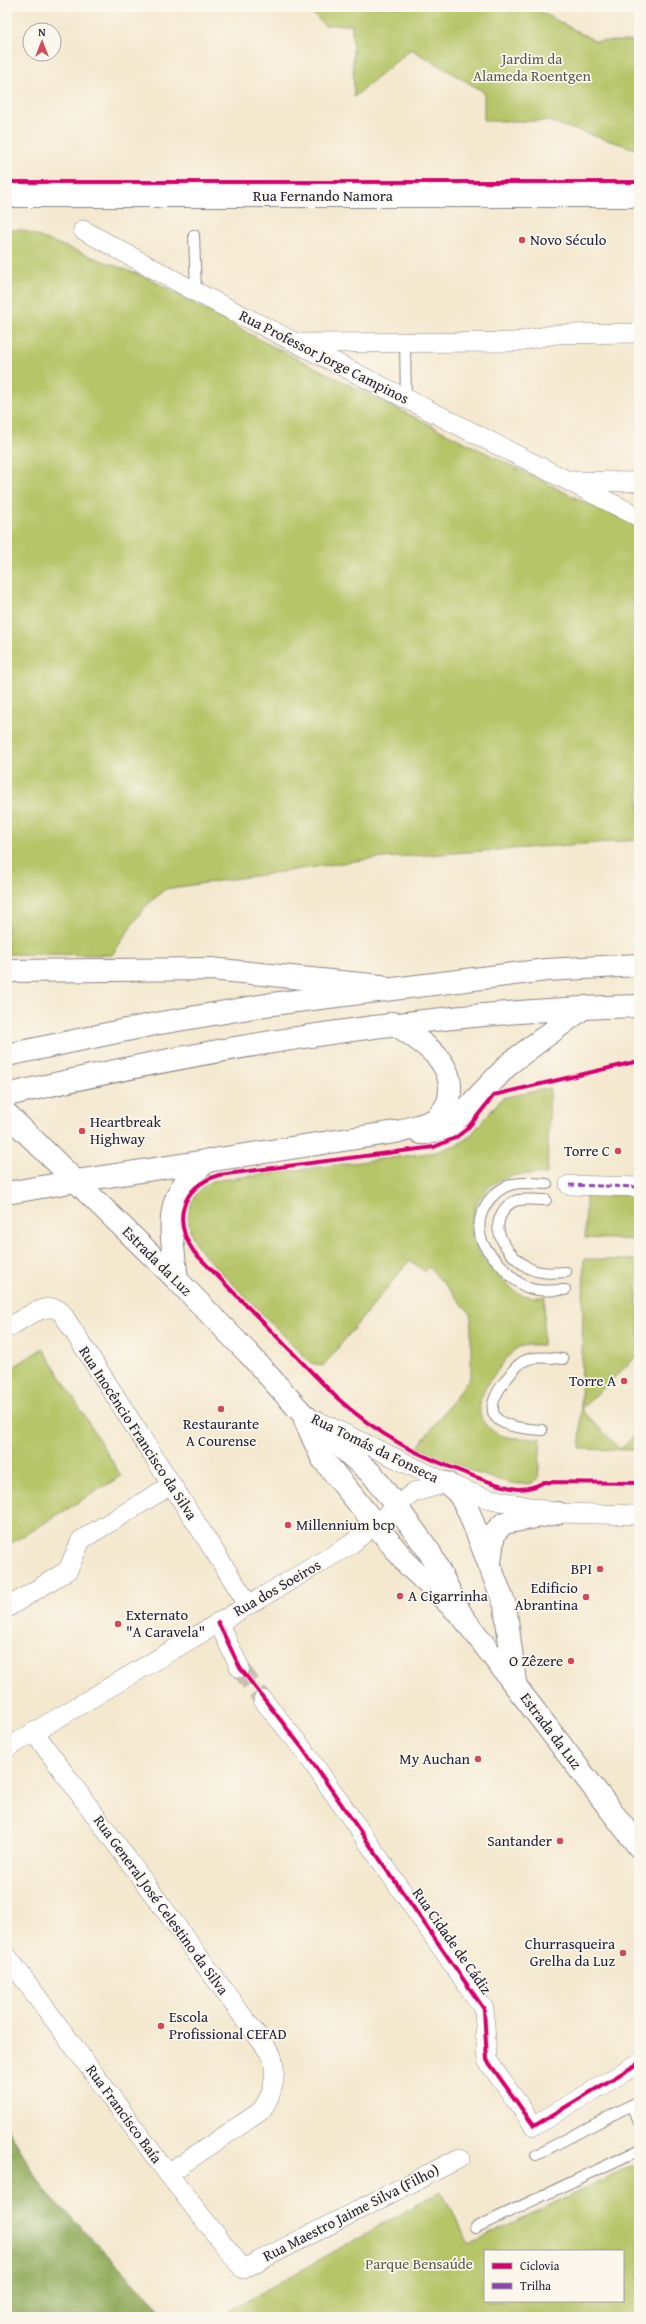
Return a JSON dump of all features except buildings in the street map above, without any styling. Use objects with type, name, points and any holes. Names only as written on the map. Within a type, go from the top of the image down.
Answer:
[{"type":"main road","name":"Rua Fernando Namora","points":[[7,196],[639,196]]},
{"type":"main road","points":[[7,1055],[154,1024],[272,1004],[546,970],[639,965]]},
{"type":"main road","points":[[7,971],[211,970],[404,988]]},
{"type":"main road","points":[[7,1095],[74,1079],[243,1048],[393,1023],[584,1007],[639,1006]]},
{"type":"main road","points":[[402,1131],[428,1133],[450,1126],[510,1063],[584,1007]]},
{"type":"main road","points":[[7,1193],[209,1160],[402,1131],[435,1119],[448,1104],[451,1087],[445,1066],[427,1046],[393,1023]]},
{"type":"main road","name":"Estrada da Luz","points":[[7,1114],[177,1280],[249,1354],[302,1413],[373,1475],[429,1551],[462,1616]]},
{"type":"main road","points":[[177,1280],[172,1232],[174,1200],[184,1182],[209,1160]]},
{"type":"main road","name":"Estrada da Luz","points":[[302,1413],[322,1458],[409,1566],[462,1616],[515,1683],[639,1847]]},
{"type":"main road","points":[[447,1483],[459,1494],[468,1510],[505,1605],[515,1683]]},
{"type":"main road","points":[[489,1565],[491,1540],[497,1528],[504,1522],[558,1513]]},
{"type":"street","name":"Rua Professor Jorge Campinos","points":[[83,230],[196,292],[639,517]]},
{"type":"street","points":[[297,344],[514,342],[557,334],[639,333]]},
{"type":"street","name":"Rua Professor Jorge Campinos","points":[[567,481],[639,482]]},
{"type":"street","points":[[569,1185],[639,1187]]},
{"type":"street","name":"Rua Inocêncio Francisco da Silva","points":[[7,1328],[41,1310],[52,1308],[60,1311],[248,1604]]},
{"type":"street","name":"Rua Tomás da Fonseca","points":[[302,1413],[447,1483],[486,1498],[558,1513],[639,1515]]},
{"type":"street","name":"Rua Tomás da Fonseca","points":[[397,1506],[414,1492],[447,1483]]},
{"type":"street","points":[[7,1608],[68,1570],[82,1540],[171,1485]]},
{"type":"street","name":"Rua dos Soeiros","points":[[7,1748],[350,1545],[397,1506]]},
{"type":"street","points":[[218,1622],[240,1668]]},
{"type":"street","name":"Rua Cidade de Cádiz","points":[[263,1700],[303,1749],[484,2009],[487,2060],[534,2126],[639,2063]]},
{"type":"street","name":"Rua General José Celestino da Silva","points":[[34,1732],[272,2056],[275,2068],[274,2084],[270,2099],[261,2111],[168,2174]]},
{"type":"street","name":"Rua Francisco Baía","points":[[7,1956],[168,2174],[243,2269]]},
{"type":"street","name":"Rua Maestro Jaime Silva (Filho)","points":[[243,2269],[460,2158]]},
{"type":"lane","points":[[194,235],[196,292]]},
{"type":"lane","points":[[405,343],[406,399]]},
{"type":"lane","points":[[547,1184],[528,1182],[513,1184],[493,1195],[482,1213],[481,1237],[486,1249],[506,1272],[521,1284],[533,1289],[565,1290]]},
{"type":"lane","points":[[546,1200],[518,1200],[509,1204],[500,1217],[498,1232],[502,1241],[527,1267],[547,1273],[566,1272]]},
{"type":"lane","points":[[542,1430],[514,1428],[504,1425],[495,1416],[492,1405],[494,1396],[520,1363],[531,1358],[563,1359]]},
{"type":"lane","points":[[536,2155],[635,2103],[639,2122]]},
{"type":"lane","points":[[475,2228],[639,2150]]},
{"type":"green space","name":"Jardim da Alameda Roentgen","points":[[306,7],[532,7],[595,41],[639,41],[639,150],[548,121],[484,121],[484,92],[411,49],[354,97],[352,25],[324,25]]},
{"type":"green space","points":[[7,230],[22,230],[150,279],[266,343],[586,503],[639,525],[639,840],[369,859],[165,889],[143,909],[112,955],[7,954]]},
{"type":"green space","points":[[550,1088],[547,1174],[524,1174],[513,1176],[502,1179],[492,1185],[479,1201],[472,1220],[472,1231],[478,1251],[507,1285],[520,1294],[532,1297],[545,1297],[543,1345],[525,1345],[514,1351],[489,1383],[481,1400],[481,1418],[487,1426],[496,1433],[512,1438],[541,1438],[538,1480],[528,1484],[514,1483],[497,1480],[479,1474],[417,1448],[471,1376],[471,1314],[429,1267],[425,1272],[410,1260],[323,1366],[311,1363],[202,1253],[191,1234],[189,1214],[195,1196],[202,1188],[212,1181],[437,1152],[460,1143],[470,1136],[502,1098]]},
{"type":"green space","points":[[586,1193],[639,1194],[639,1240],[585,1238]]},
{"type":"green space","points":[[584,1259],[638,1260],[637,1305],[639,1306],[639,1354],[581,1409],[620,1449],[639,1431],[639,1450],[580,1449]]},
{"type":"green space","points":[[43,1348],[121,1476],[7,1546],[7,1371]]},
{"type":"green space","points":[[7,2127],[43,2188],[168,2317],[7,2317]]},
{"type":"green space","name":"Parque Bensaúde","points":[[639,2162],[639,2317],[218,2317],[441,2191],[469,2244]]},
{"type":"tunnel","points":[[240,1668],[263,1700]]},
{"type":"marked path","points":[[569,1185],[639,1187]]},
{"type":"cycle path","points":[[7,182],[639,182]]},
{"type":"cycle path","points":[[639,1061],[494,1095],[467,1129],[455,1138],[434,1147],[219,1175],[206,1180],[196,1188],[189,1196],[184,1206],[182,1217],[183,1228],[187,1240],[194,1252],[336,1397],[366,1422],[399,1443],[424,1456],[475,1477],[506,1487],[525,1489],[544,1482],[639,1483]]},
{"type":"cycle path","points":[[218,1622],[240,1668],[303,1749],[484,2009],[487,2060],[534,2126],[639,2063]]},
{"type":"place","name":"Novo Século","points":[[522,240]]},
{"type":"place","name":"Heartbreak Highway","points":[[82,1131]]},
{"type":"place","name":"Torre C","points":[[618,1151]]},
{"type":"place","name":"Torre A","points":[[624,1381]]},
{"type":"place","name":"Restaurante A Courense","points":[[221,1409]]},
{"type":"place","name":"Millennium bcp","points":[[288,1525]]},
{"type":"place","name":"BPI","points":[[600,1569]]},
{"type":"place","name":"A Cigarrinha","points":[[400,1596]]},
{"type":"place","name":"Edificio Abrantina","points":[[586,1597]]},
{"type":"place","name":"Externato \"A Caravela\"","points":[[118,1624]]},
{"type":"place","name":"O Zêzere","points":[[571,1661]]},
{"type":"place","name":"My Auchan","points":[[478,1759]]},
{"type":"place","name":"Santander","points":[[560,1841]]},
{"type":"place","name":"Churrasqueira Grelha da Luz","points":[[623,1953]]},
{"type":"place","name":"Escola Profissional CEFAD","points":[[161,2026]]}]
